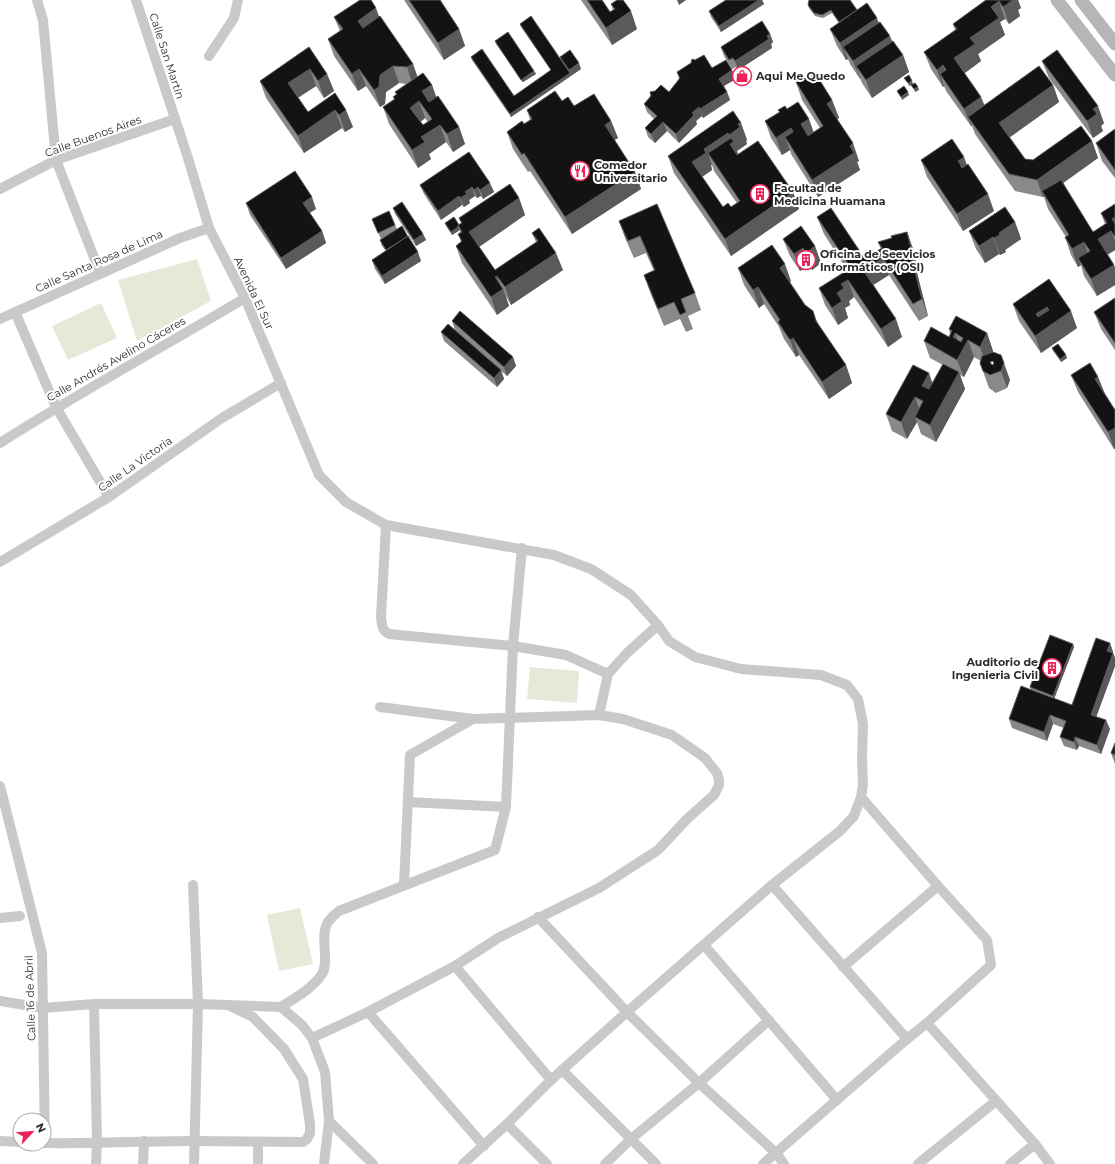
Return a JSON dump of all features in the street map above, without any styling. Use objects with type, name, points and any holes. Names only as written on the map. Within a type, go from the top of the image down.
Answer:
[{"type":"street","points":[[37,0],[43,20],[56,160],[100,273]]},
{"type":"street","name":"Calle San Martín","points":[[136,0],[175,119]]},
{"type":"street","points":[[209,56],[234,18],[238,0]]},
{"type":"street","points":[[1057,0],[1115,75]]},
{"type":"street","points":[[1081,0],[1115,44]]},
{"type":"street","name":"Calle Buenos Aires","points":[[0,189],[56,160],[175,119]]},
{"type":"street","name":"Avenida El Sur","points":[[175,119],[209,228],[245,298],[319,475],[346,502],[386,525]]},
{"type":"street","name":"Calle Santa Rosa de Lima","points":[[0,319],[180,238],[209,228]]},
{"type":"street","name":"Calle Andrés Avelino Cáceres","points":[[0,443],[56,407],[162,348],[245,298]]},
{"type":"street","points":[[15,312],[56,407],[109,497]]},
{"type":"street","name":"Calle La Victoria","points":[[0,562],[109,497],[222,418],[281,383]]},
{"type":"street","points":[[463,1164],[484,1146],[551,1080],[627,1012],[772,885],[840,831],[854,816],[861,797],[863,724],[858,699],[847,685],[821,675],[741,669],[695,657],[669,641],[631,595],[591,569],[554,555],[522,548],[386,525],[380,618],[382,628],[385,632],[389,634],[513,646],[566,656],[608,674]]},
{"type":"street","points":[[0,1001],[43,1008],[94,1004],[198,1004],[280,1007],[308,988],[323,973],[325,957],[324,943],[327,923],[339,911],[404,884],[473,860],[495,850],[506,807],[513,646],[522,548]]},
{"type":"street","points":[[599,715],[608,674],[627,653],[658,626]]},
{"type":"street","points":[[312,1038],[368,1012],[455,966],[498,938],[599,888],[658,850],[686,819],[714,795],[719,785],[717,773],[705,758],[672,735],[623,719],[599,715],[473,719],[380,707]]},
{"type":"street","points":[[404,884],[410,756],[473,719]]},
{"type":"street","name":"Calle 16 de Abril","points":[[0,786],[10,822],[30,911],[42,953],[45,1112]]},
{"type":"street","points":[[763,1164],[927,1023],[991,965],[987,940],[861,797]]},
{"type":"street","points":[[408,802],[506,807]]},
{"type":"street","points":[[0,828],[10,822]]},
{"type":"street","points":[[193,885],[198,1004],[194,1164]]},
{"type":"street","points":[[772,885],[907,1039]]},
{"type":"street","points":[[843,967],[938,886]]},
{"type":"street","points":[[0,918],[20,916]]},
{"type":"street","points":[[538,917],[627,1012],[699,1083],[776,1153],[784,1164]]},
{"type":"street","points":[[704,945],[837,1100]]},
{"type":"street","points":[[455,966],[551,1080]]},
{"type":"street","points":[[94,1004],[97,1143],[96,1164]]},
{"type":"street","points":[[52,1143],[144,1141],[303,1142],[307,1139],[310,1133],[310,1124],[303,1080],[284,1049],[253,1018],[228,1005]]},
{"type":"street","points":[[280,1007],[302,1025],[312,1038],[325,1072],[329,1121],[324,1164]]},
{"type":"street","points":[[368,1012],[484,1146]]},
{"type":"street","points":[[605,1164],[631,1139],[699,1083],[769,1020]]},
{"type":"street","points":[[927,1023],[1035,1144],[1050,1164]]},
{"type":"street","points":[[562,1070],[656,1164]]},
{"type":"street","points":[[920,1163],[996,1101]]},
{"type":"street","points":[[329,1121],[373,1164]]},
{"type":"street","points":[[507,1124],[548,1164]]},
{"type":"street","points":[[0,1141],[12,1142]]},
{"type":"street","points":[[143,1164],[144,1141]]},
{"type":"street","points":[[258,1142],[258,1164]]},
{"type":"street","points":[[1010,1164],[1035,1144]]},
{"type":"green space","points":[[197,259],[211,301],[137,341],[118,280]]},
{"type":"green space","points":[[101,303],[117,338],[68,360],[52,326]]},
{"type":"green space","points":[[530,667],[579,671],[577,703],[527,699]]},
{"type":"green space","points":[[300,908],[313,964],[279,971],[267,915]]},
{"type":"building","points":[[360,0],[371,0],[376,8],[358,21],[363,28],[380,16],[413,64],[407,67],[393,66],[380,75],[379,87],[374,90],[359,69],[352,74],[328,39],[343,29],[334,17]]},
{"type":"building","points":[[409,0],[440,0],[459,29],[438,43]]},
{"type":"building","points":[[587,0],[602,0],[610,12],[615,9],[611,4],[617,0],[623,0],[631,11],[606,28]]},
{"type":"building","points":[[726,0],[759,0],[719,26],[709,11]]},
{"type":"building","points":[[809,0],[850,0],[857,10],[839,22],[831,10],[822,15],[814,13],[808,5]]},
{"type":"building","points":[[986,0],[1013,0],[1003,7],[999,1],[991,7],[999,18],[970,38],[975,44],[954,58],[981,97],[964,109],[940,74],[946,70],[943,65],[937,70],[924,52],[957,29],[953,24]]},
{"type":"building","points":[[867,3],[877,18],[840,43],[830,29]]},
{"type":"building","points":[[531,16],[570,73],[510,114],[471,57],[482,49],[514,96],[551,70],[520,24]]},
{"type":"building","points":[[762,21],[770,34],[767,36],[769,39],[735,61],[733,58],[729,60],[721,47]]},
{"type":"building","points":[[880,22],[890,36],[853,61],[843,47]]},
{"type":"building","points":[[508,32],[534,71],[521,80],[495,41]]},
{"type":"building","points":[[893,41],[903,55],[866,80],[856,66]]},
{"type":"building","points":[[309,47],[327,74],[318,81],[310,69],[288,83],[308,112],[335,93],[346,110],[339,115],[335,110],[298,136],[260,81]]},
{"type":"building","points":[[570,50],[579,63],[569,70],[560,57]]},
{"type":"building","points":[[1057,50],[1098,106],[1093,109],[1097,114],[1087,121],[1042,61]]},
{"type":"building","points":[[704,55],[712,68],[726,60],[732,70],[719,79],[727,92],[700,109],[699,107],[692,113],[694,115],[676,134],[663,122],[651,134],[645,128],[657,116],[644,104],[651,96],[650,92],[655,91],[661,85],[669,92],[680,78],[677,72],[691,63],[692,59],[695,60]]},
{"type":"building","points":[[1039,66],[1053,85],[999,123],[1025,159],[1033,160],[1081,126],[1092,141],[1037,180],[1009,174],[968,117]]},
{"type":"building","points":[[814,71],[832,100],[827,104],[853,143],[850,146],[854,153],[812,180],[785,137],[793,132],[791,128],[776,138],[765,121],[780,112],[778,110],[785,106],[787,109],[798,102],[809,119],[801,124],[808,136],[823,126],[796,82]]},
{"type":"building","points":[[423,73],[432,85],[422,91],[429,102],[438,96],[459,127],[447,134],[440,125],[421,137],[425,142],[412,150],[383,107],[395,99],[393,97],[397,94],[395,92]],"holes":[[[419,101],[432,119],[423,125],[410,108]]]},
{"type":"building","points":[[909,75],[912,81],[908,83],[904,78]]},
{"type":"building","points":[[915,83],[918,87],[914,89],[911,85]]},
{"type":"building","points":[[904,86],[908,92],[901,97],[897,91]]},
{"type":"building","name":"Comedor Universitario","points":[[555,91],[562,101],[568,97],[574,106],[594,94],[611,121],[605,125],[635,172],[565,217],[524,153],[522,155],[507,132],[522,121],[524,124],[532,119],[527,110]]},
{"type":"building","points":[[733,111],[741,123],[738,124],[740,127],[704,149],[706,153],[692,162],[723,207],[728,203],[731,207],[740,201],[708,153],[731,138],[734,142],[730,144],[737,155],[758,141],[793,192],[725,239],[668,156]]},
{"type":"building","points":[[1115,129],[1115,170],[1096,143]]},
{"type":"building","points":[[952,139],[964,157],[958,161],[962,168],[968,164],[988,194],[957,214],[921,160]]},
{"type":"building","points":[[469,152],[490,183],[480,190],[478,187],[474,190],[472,187],[465,192],[467,194],[460,198],[459,196],[438,211],[420,185]]},
{"type":"building","points":[[295,171],[312,197],[303,203],[322,231],[281,258],[246,203]]},
{"type":"building","points":[[1061,180],[1093,232],[1107,223],[1101,213],[1115,204],[1115,217],[1112,219],[1115,224],[1115,237],[1111,231],[1098,239],[1114,265],[1091,279],[1078,258],[1090,251],[1084,242],[1072,249],[1065,237],[1069,235],[1042,191]]},
{"type":"building","points":[[510,184],[519,198],[469,232],[495,270],[538,241],[532,233],[539,228],[556,253],[505,287],[497,276],[495,277],[503,289],[491,297],[456,246],[462,241],[458,234],[462,232],[458,225],[462,223],[459,218]]},
{"type":"building","points":[[402,202],[423,234],[414,240],[393,208]]},
{"type":"building","points":[[657,204],[695,293],[681,299],[686,312],[680,315],[674,302],[658,309],[644,275],[655,270],[640,236],[628,241],[619,221]]},
{"type":"building","points":[[1005,207],[1015,222],[999,233],[1000,235],[994,238],[993,237],[979,246],[969,231]]},
{"type":"building","points":[[831,208],[865,259],[882,248],[878,242],[892,238],[891,236],[907,232],[911,248],[909,248],[922,299],[913,304],[883,258],[863,270],[896,319],[881,329],[848,280],[841,284],[844,288],[837,293],[842,301],[832,308],[819,288],[851,268],[817,217]]},
{"type":"building","points":[[389,211],[395,225],[378,233],[372,219]]},
{"type":"building","points":[[454,217],[459,225],[451,232],[445,223]]},
{"type":"building","points":[[402,226],[408,236],[386,250],[380,240]]},
{"type":"building","points":[[801,226],[815,246],[806,253],[803,248],[794,254],[783,239]]},
{"type":"building","points":[[408,236],[418,252],[382,276],[372,260]]},
{"type":"building","points":[[772,245],[785,264],[780,268],[805,305],[813,311],[816,321],[846,365],[822,382],[793,338],[790,340],[778,322],[780,320],[758,287],[753,290],[738,268]]},
{"type":"building","points":[[1049,279],[1071,311],[1035,336],[1013,304]],"holes":[[[1047,307],[1049,310],[1038,317],[1036,314]]]},
{"type":"building","points":[[1115,298],[1115,343],[1094,312]]},
{"type":"building","points":[[460,311],[513,357],[504,367],[452,321]]},
{"type":"building","points":[[956,316],[987,333],[980,347],[968,340],[957,360],[924,341],[931,327],[949,337],[952,331],[949,329]],"holes":[[[955,333],[963,338],[961,342],[953,337]]]},
{"type":"building","points":[[448,324],[501,370],[494,378],[441,332]]},
{"type":"building","points":[[1058,344],[1066,355],[1060,359],[1052,348]]},
{"type":"building","points":[[993,352],[1001,355],[1004,363],[1001,371],[990,375],[983,371],[980,363],[982,356]]},
{"type":"building","points":[[1090,363],[1098,377],[1095,379],[1115,410],[1115,428],[1108,432],[1071,375]]},
{"type":"building","points":[[943,364],[959,372],[930,425],[915,417],[923,401],[915,397],[901,422],[886,414],[913,365],[929,373],[922,386],[929,389]]},
{"type":"building","name":"Auditorio de Ingenieria Civil","points":[[1050,635],[1073,644],[1053,696],[1030,687]]},
{"type":"building","points":[[1096,638],[1110,643],[1107,651],[1113,653],[1091,715],[1106,720],[1097,745],[1075,737],[1074,742],[1060,737],[1066,721],[1050,715],[1044,732],[1009,719],[1021,686],[1072,705]]},
{"type":"building","points":[[1115,743],[1115,755],[1111,753]]},
{"type":"place","name":"Aqui Me Quedo","points":[[742,76]]},
{"type":"place","name":"Comedor Universitario","points":[[580,171]]},
{"type":"place","name":"Facultad de Medicina Huamana","points":[[760,194]]},
{"type":"place","name":"Oficina de Seevicios Informáticos (OSI)","points":[[806,260]]},
{"type":"place","name":"Auditorio de Ingenieria Civil","points":[[1052,668]]}]
